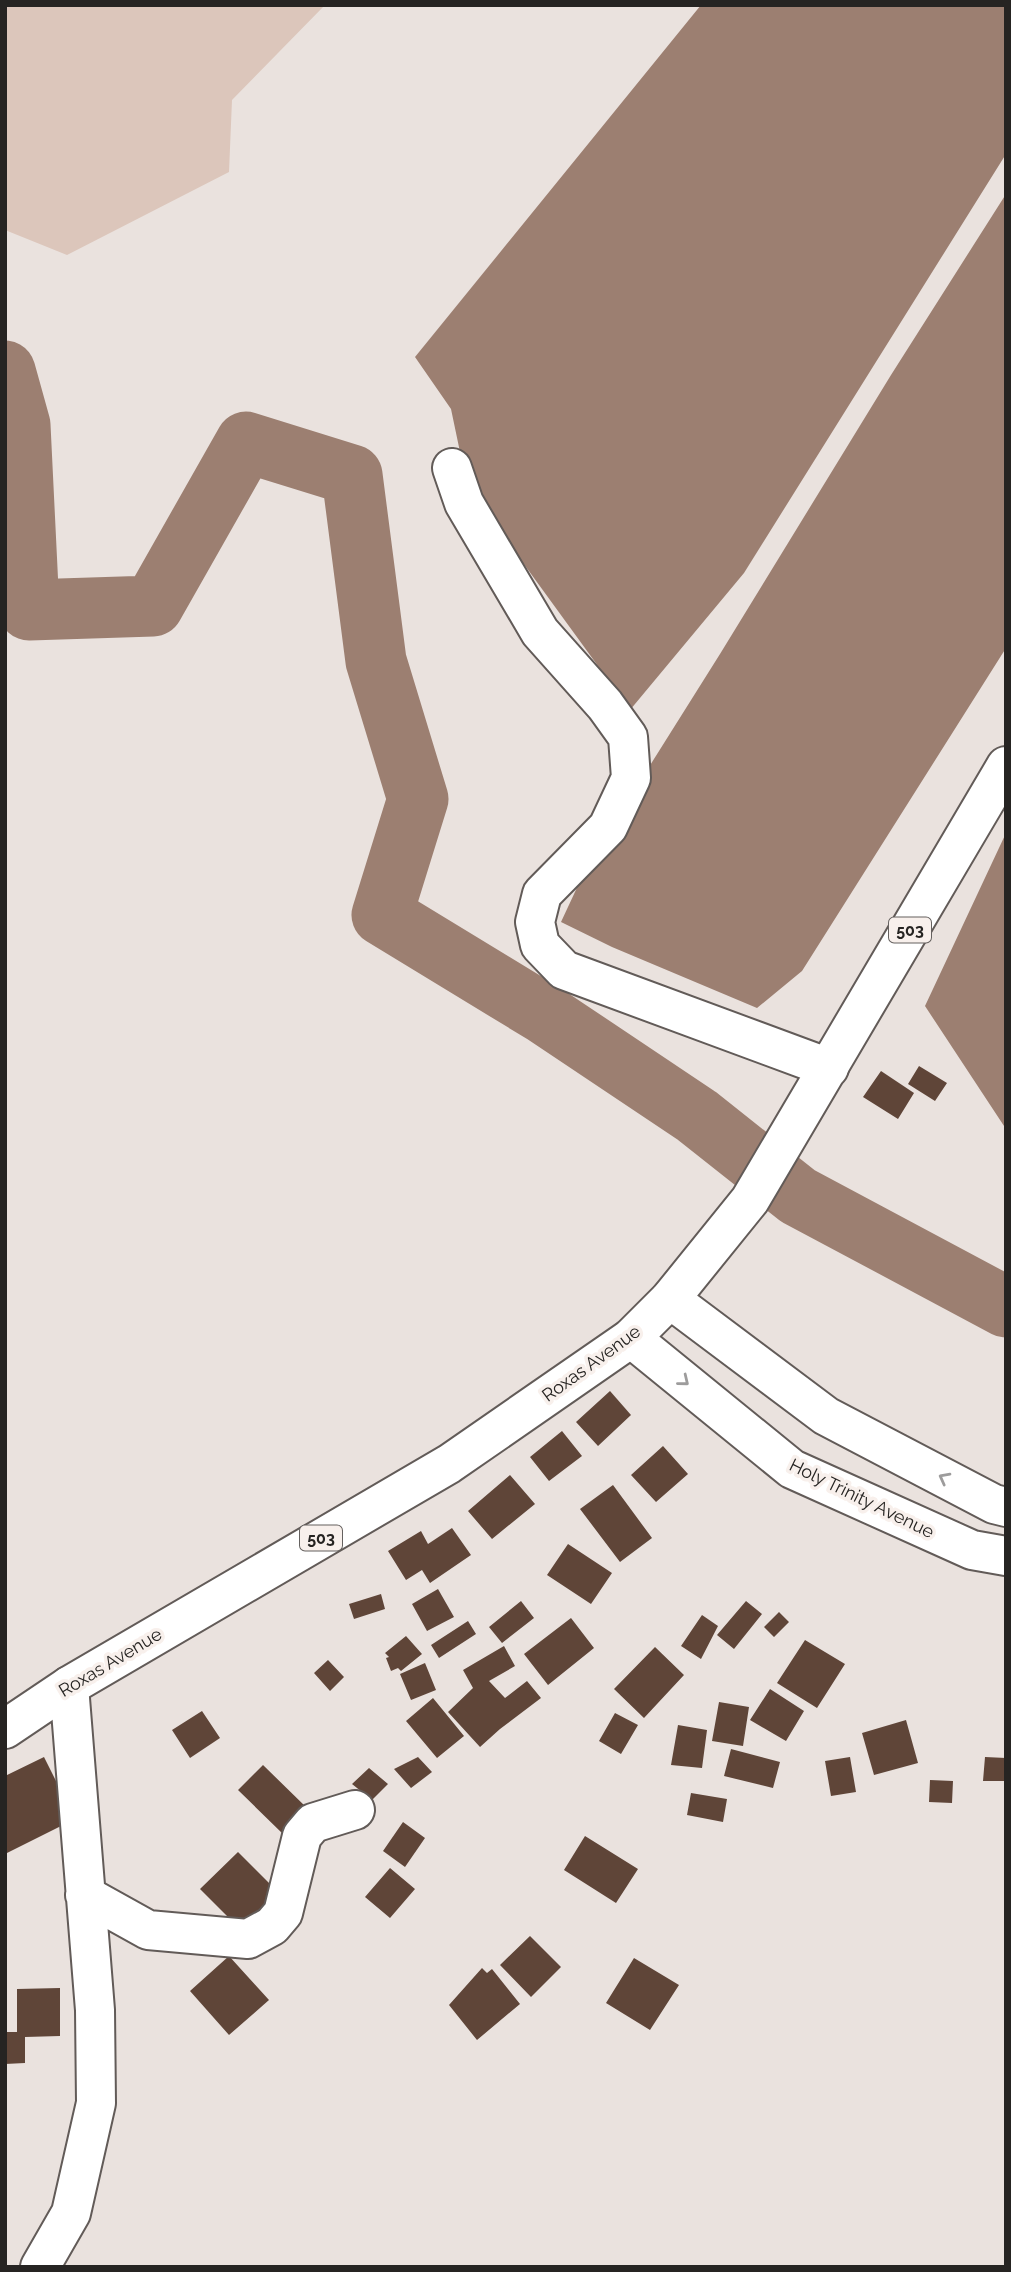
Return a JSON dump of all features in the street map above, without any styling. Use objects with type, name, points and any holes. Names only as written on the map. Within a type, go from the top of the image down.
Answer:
[{"type":"main road","points":[[452,468],[464,503],[540,632],[605,705],[628,737],[631,778],[608,827],[542,894],[535,922],[540,945],[564,970],[821,1081]]},
{"type":"main road","name":"Roxas Avenue","points":[[5,1729],[69,1686],[449,1464],[631,1338],[670,1299],[750,1200],[1006,766]]},
{"type":"main road","points":[[670,1299],[826,1416],[1000,1506],[989,1553]]},
{"type":"main road","name":"Holy Trinity Avenue","points":[[631,1338],[792,1469],[989,1553]]},
{"type":"main road","points":[[40,2267],[71,2213],[96,2103],[96,2010],[69,1686]]},
{"type":"main road","points":[[85,1895],[148,1930],[248,1939],[272,1926],[283,1913],[302,1836],[313,1824],[355,1810]]},
{"type":"shaded area","points":[[5,5],[325,5],[232,100],[229,172],[67,255],[5,230]]},
{"type":"shaded area","points":[[701,5],[1006,5],[1006,154],[744,573],[630,710],[499,530],[460,452],[451,409],[415,357]]},
{"type":"shaded area","points":[[1006,194],[1006,648],[802,971],[757,1008],[612,947],[561,922],[588,864]]},
{"type":"shaded area","points":[[1006,833],[1006,1129],[925,1006]]},
{"type":"building","points":[[919,1066],[947,1083],[935,1101],[908,1084]]},
{"type":"building","points":[[881,1071],[914,1093],[898,1119],[863,1097]]},
{"type":"building","points":[[610,1391],[631,1415],[598,1446],[576,1422]]},
{"type":"building","points":[[562,1431],[582,1456],[549,1481],[530,1457]]},
{"type":"building","points":[[663,1446],[688,1474],[656,1502],[631,1475]]},
{"type":"building","points":[[510,1475],[535,1504],[492,1539],[468,1511]]},
{"type":"building","points":[[613,1485],[652,1538],[620,1562],[580,1509]]},
{"type":"building","points":[[452,1528],[471,1555],[430,1583],[422,1570],[406,1580],[388,1551],[421,1531],[428,1544]]},
{"type":"building","points":[[568,1544],[612,1573],[591,1604],[547,1575]]},
{"type":"building","points":[[438,1589],[454,1617],[427,1631],[412,1604]]},
{"type":"building","points":[[381,1594],[385,1609],[354,1619],[349,1604]]},
{"type":"building","points":[[521,1601],[534,1618],[502,1643],[489,1627]]},
{"type":"building","points":[[746,1601],[762,1614],[734,1649],[717,1635]]},
{"type":"building","points":[[779,1612],[789,1622],[774,1637],[764,1627]]},
{"type":"building","points":[[702,1615],[718,1626],[701,1659],[681,1646]]},
{"type":"building","points":[[571,1618],[594,1648],[548,1685],[524,1654]]},
{"type":"building","points":[[468,1621],[476,1634],[439,1658],[431,1645]]},
{"type":"building","points":[[406,1636],[422,1654],[401,1671],[398,1668],[391,1671],[386,1658],[389,1657],[385,1653]]},
{"type":"building","points":[[805,1640],[845,1664],[817,1708],[777,1683]]},
{"type":"building","points":[[504,1646],[515,1666],[489,1681],[505,1698],[527,1681],[541,1698],[480,1747],[448,1712],[473,1688],[463,1670]]},
{"type":"building","points":[[655,1647],[684,1675],[644,1718],[614,1689]]},
{"type":"building","points":[[328,1660],[344,1677],[330,1691],[314,1673]]},
{"type":"building","points":[[425,1663],[436,1690],[411,1700],[400,1674]]},
{"type":"building","points":[[770,1689],[804,1711],[786,1741],[750,1720]]},
{"type":"building","points":[[433,1698],[464,1736],[437,1758],[406,1721]]},
{"type":"building","points":[[719,1702],[749,1707],[743,1746],[712,1741]]},
{"type":"building","points":[[202,1711],[220,1738],[190,1758],[172,1730]]},
{"type":"building","points":[[615,1713],[638,1725],[621,1754],[599,1741]]},
{"type":"building","points":[[906,1720],[918,1763],[874,1775],[862,1733]]},
{"type":"building","points":[[678,1725],[707,1730],[702,1768],[671,1765]]},
{"type":"building","points":[[731,1749],[780,1762],[773,1788],[724,1776]]},
{"type":"building","points":[[44,1757],[75,1819],[5,1854],[5,1776]]},
{"type":"building","points":[[418,1757],[432,1772],[411,1788],[394,1769]]},
{"type":"building","points":[[850,1757],[856,1792],[831,1796],[825,1761]]},
{"type":"building","points":[[985,1757],[1006,1758],[1006,1781],[983,1781]]},
{"type":"building","points":[[263,1765],[308,1809],[283,1834],[238,1790]]},
{"type":"building","points":[[369,1768],[388,1784],[372,1800],[352,1784]]},
{"type":"building","points":[[930,1780],[953,1781],[952,1803],[929,1802]]},
{"type":"building","points":[[691,1793],[727,1799],[723,1822],[687,1815]]},
{"type":"building","points":[[403,1822],[425,1838],[405,1867],[383,1851]]},
{"type":"building","points":[[585,1836],[638,1869],[616,1903],[564,1870]]},
{"type":"building","points":[[238,1852],[278,1892],[240,1929],[200,1889]]},
{"type":"building","points":[[390,1868],[415,1889],[390,1918],[365,1897]]},
{"type":"building","points":[[530,1936],[561,1967],[531,1997],[500,1965]]},
{"type":"building","points":[[229,1956],[269,2000],[229,2035],[190,1991]]},
{"type":"building","points":[[634,1958],[679,1985],[650,2030],[606,2003]]},
{"type":"building","points":[[482,1968],[487,1973],[492,1969],[520,2004],[477,2040],[449,2005]]},
{"type":"building","points":[[60,1988],[60,2036],[25,2037],[25,2063],[5,2064],[5,2032],[17,2032],[17,1989]]},
{"type":"waterway","points":[[5,371],[20,425],[29,610],[153,606],[246,442],[352,475],[376,661],[418,799],[382,915],[543,1013],[697,1116],[798,1196],[1006,1307]]}]
